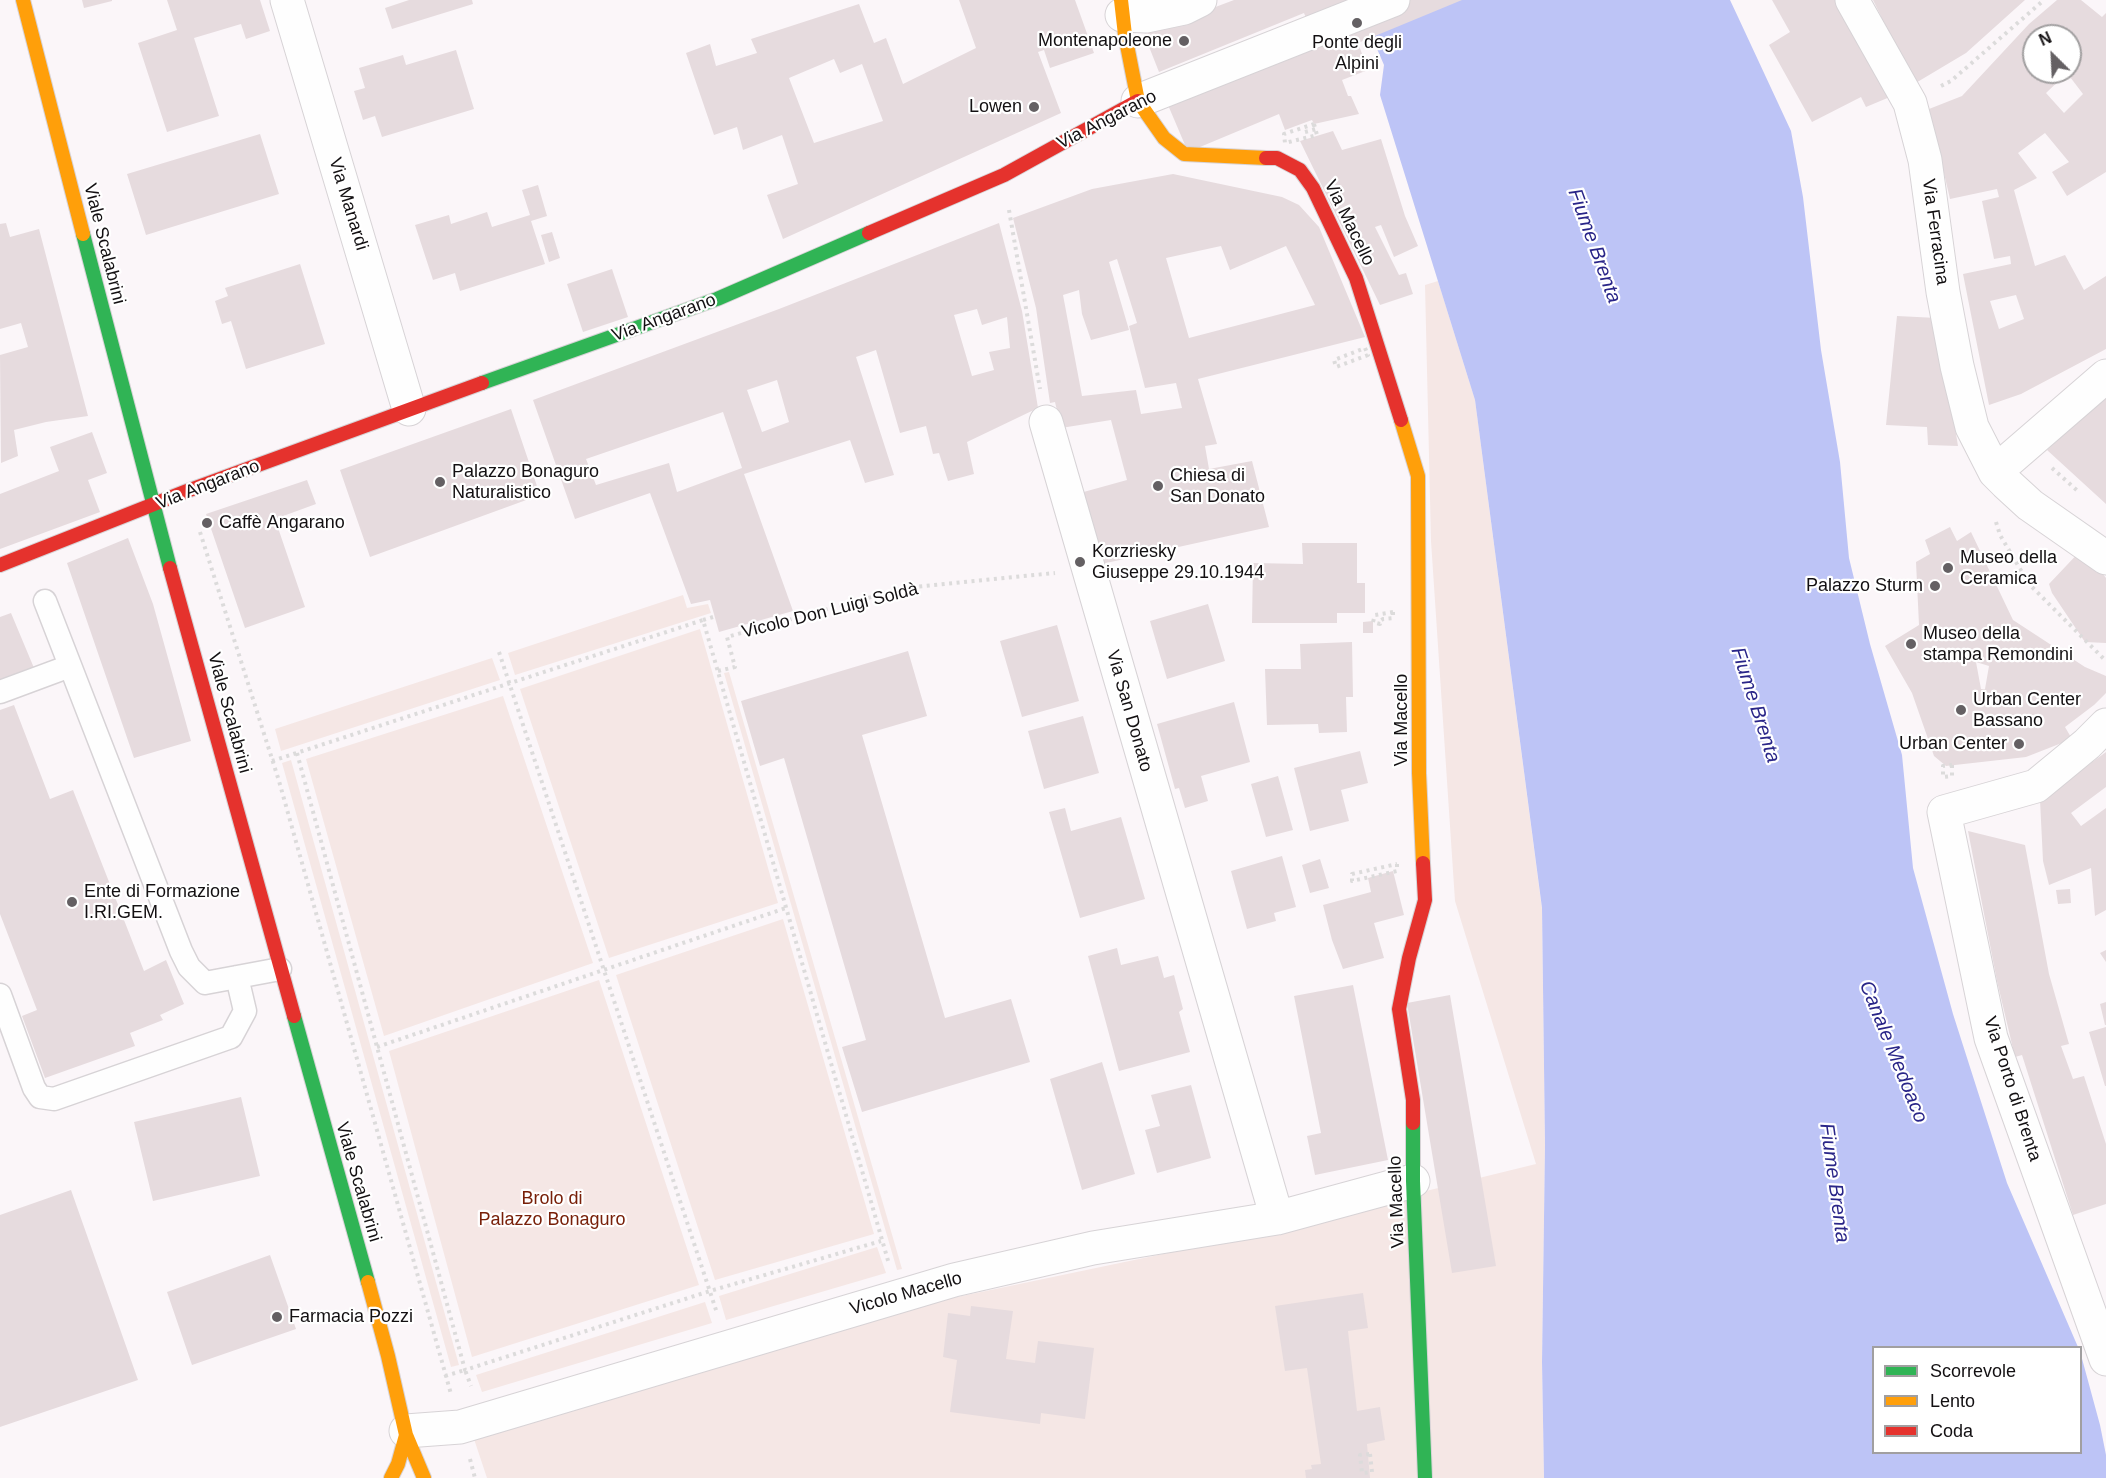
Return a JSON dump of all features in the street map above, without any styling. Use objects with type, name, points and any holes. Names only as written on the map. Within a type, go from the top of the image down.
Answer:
[{"type":"street","name":"Viale Scalabrini","points":[[23,0],[153,506],[388,1356],[406,1433],[424,1478]]},
{"type":"street","name":"Via Manardi","points":[[287,0],[409,409]]},
{"type":"street","points":[[1138,101],[1122,8],[1146,16],[1184,8],[1200,0]]},
{"type":"street","name":"Via Angarano","points":[[0,566],[187,491],[717,299],[1004,175],[1138,101],[1394,0]]},
{"type":"street","name":"Via Ferracina","points":[[1852,0],[1910,103],[1925,160],[1943,292],[1957,366],[1972,427],[1995,472],[2030,505],[2106,558]]},
{"type":"street","name":"Via Macello","points":[[1138,101],[1164,138],[1184,154],[1277,158],[1300,170],[1313,188],[1356,278],[1418,476],[1419,773],[1425,900],[1409,958],[1399,1009],[1413,1100],[1413,1181],[1425,1478]]},
{"type":"street","points":[[1995,472],[2106,376]]},
{"type":"street","name":"Via San Donato","points":[[1046,422],[1277,1218]]},
{"type":"street","name":"Via Porto di Brenta","points":[[2106,724],[2087,744],[2036,786],[1944,812],[1991,1038],[2106,1359]]},
{"type":"street","name":"Vicolo Macello","points":[[406,1433],[460,1427],[954,1280],[1093,1248],[1277,1218],[1413,1181]]},
{"type":"street","name":"Viale Scalabrini","points":[[391,1478],[398,1464],[406,1433]]},
{"type":"lane","points":[[45,602],[189,967],[205,983],[280,969]]},
{"type":"lane","points":[[0,692],[70,666]]},
{"type":"lane","points":[[0,995],[34,1088],[40,1096],[54,1099],[231,1038],[245,1011],[237,977]]},
{"type":"path","points":[[1910,103],[1951,81],[2044,0]]},
{"type":"path","points":[[1008,208],[1046,422]]},
{"type":"path","points":[[187,491],[272,761],[445,1376],[476,1478]]},
{"type":"path","points":[[2000,536],[2029,584],[2106,661]]},
{"type":"path","name":"Vicolo Don Luigi Soldà","points":[[718,671],[735,667],[727,637],[882,594],[904,588],[1088,569]]},
{"type":"path","points":[[272,761],[713,617]]},
{"type":"path","points":[[703,620],[890,1269]]},
{"type":"path","points":[[499,652],[719,1319]]},
{"type":"path","points":[[297,753],[472,1391]]},
{"type":"path","points":[[1397,864],[1397,871],[1352,881],[1352,874],[1397,864]]},
{"type":"path","points":[[377,1047],[786,908]]},
{"type":"path","points":[[445,1376],[710,1291],[881,1241]]},
{"type":"path","points":[[1370,1454],[1372,1472],[1362,1473],[1360,1455],[1370,1454]]},
{"type":"green space","points":[[1438,281],[1475,400],[1542,909],[1545,1145],[1542,1362],[1544,1478],[487,1478],[473,1436],[890,1311],[1206,1245],[1536,1164],[1455,901],[1431,541],[1425,285]]},
{"type":"green space","points":[[683,595],[687,608],[708,604],[711,613],[515,675],[508,653]]},
{"type":"green space","points":[[700,629],[778,903],[609,958],[520,689]]},
{"type":"green space","points":[[492,658],[500,680],[281,751],[275,729]]},
{"type":"green space","points":[[729,672],[902,1269],[897,1270],[724,673]]},
{"type":"green space","points":[[503,696],[593,963],[384,1036],[306,759]]},
{"type":"green space","points":[[291,760],[459,1365],[451,1367],[282,763]]},
{"type":"green space","points":[[783,919],[874,1234],[715,1280],[616,975]]},
{"type":"green space","name":"Brolo di Palazzo Bonaguro","points":[[599,980],[699,1285],[472,1357],[389,1051]]},
{"type":"green space","points":[[877,1247],[886,1273],[726,1320],[719,1296]]},
{"type":"green space","points":[[705,1302],[712,1323],[482,1392],[476,1375]]},
{"type":"water","points":[[1356,0],[1730,0],[1791,131],[1803,197],[1821,350],[1840,462],[1849,558],[1870,644],[1902,755],[1913,868],[1953,1014],[2007,1183],[2078,1346],[1872,1346],[1872,1454],[2082,1454],[2082,1359],[2100,1425],[2106,1455],[2106,1478],[1544,1478],[1542,1362],[1545,1145],[1542,908],[1475,400],[1380,95],[1384,65]]},
{"type":"building","points":[[82,0],[112,0],[112,1],[84,8]]},
{"type":"building","points":[[167,0],[260,0],[270,31],[246,39],[241,24],[194,38],[219,116],[167,132],[138,43],[177,30]]},
{"type":"building","points":[[409,0],[472,0],[473,4],[392,29],[385,8]]},
{"type":"building","points":[[959,0],[1075,0],[1094,53],[1050,68],[1044,50],[1038,52],[1061,113],[783,239],[767,195],[798,184],[782,135],[743,150],[737,127],[714,135],[686,53],[710,44],[716,66],[757,53],[751,39],[859,4],[874,43],[886,38],[903,84],[976,48]],"holes":[[[834,59],[840,73],[862,64],[883,121],[814,143],[789,78]]]},
{"type":"building","points":[[1234,0],[1462,0],[1358,43],[1368,70],[1342,80],[1359,114],[1314,124],[1312,120],[1285,130],[1279,114],[1188,152],[1168,105],[1317,45],[1304,13],[1159,72],[1144,34]]},
{"type":"building","points":[[1772,0],[1846,0],[1897,94],[1866,107],[1861,97],[1812,122],[1769,45],[1790,32]]},
{"type":"building","points":[[1873,0],[2025,0],[1966,53],[1914,84]]},
{"type":"building","points":[[2057,0],[2081,0],[2102,17],[2106,13],[2106,172],[2067,196],[2052,172],[2069,162],[2045,133],[2018,153],[2037,178],[2014,190],[2035,266],[2065,255],[2084,290],[2106,276],[2106,349],[2021,394],[1989,405],[1963,274],[2011,264],[2010,256],[1994,259],[1982,201],[1999,197],[1997,189],[1950,199],[1929,109],[1962,96],[2022,32],[2022,84],[2055,84],[2046,93],[2064,113],[2083,94],[2075,84],[2082,84],[2082,24],[2029,24]],"holes":[[[2016,295],[2024,319],[1999,329],[1990,301]]]},
{"type":"building","points":[[456,50],[474,109],[382,137],[375,116],[363,120],[354,91],[365,88],[359,68],[403,55],[406,65]]},
{"type":"building","points":[[1333,131],[1342,150],[1381,139],[1405,216],[1418,246],[1394,257],[1381,225],[1375,227],[1399,275],[1406,273],[1413,294],[1380,305],[1300,141]]},
{"type":"building","points":[[260,134],[279,194],[146,235],[127,174]]},
{"type":"building","points":[[1173,174],[1282,197],[1299,205],[1319,227],[1365,337],[1198,379],[1217,444],[1205,446],[1209,469],[1252,461],[1269,527],[1097,565],[1080,493],[1127,480],[1111,420],[1061,428],[1055,402],[1050,403],[1036,308],[1013,218],[1092,189]],"holes":[[[1221,246],[1230,270],[1286,246],[1315,305],[1189,338],[1166,258]],[[1117,259],[1137,323],[1129,326],[1145,388],[1176,383],[1182,408],[1141,414],[1136,390],[1082,396],[1063,295],[1079,290],[1082,314],[1091,340],[1129,330],[1109,262]]]},
{"type":"building","points":[[538,185],[547,216],[531,221],[545,264],[460,291],[455,273],[433,280],[415,225],[449,215],[451,224],[487,212],[492,227],[530,215],[522,190]]},
{"type":"building","points":[[6,223],[10,237],[39,229],[88,416],[46,422],[14,430],[18,456],[1,463],[0,355],[28,347],[21,323],[0,329],[0,224]]},
{"type":"building","points":[[999,223],[1022,311],[1038,408],[967,442],[974,474],[948,481],[939,453],[933,454],[926,426],[900,433],[876,350],[856,357],[894,475],[865,483],[850,440],[744,474],[793,611],[719,632],[710,600],[691,604],[650,493],[575,519],[533,400],[779,309]],"holes":[[[977,309],[982,325],[1007,317],[1010,348],[989,352],[994,370],[972,376],[954,315]],[[777,380],[789,422],[762,432],[747,390]],[[723,412],[742,468],[677,492],[669,463],[596,485],[586,459]]]},
{"type":"building","points":[[552,232],[560,258],[549,262],[541,235]]},
{"type":"building","points":[[300,264],[325,344],[246,369],[231,321],[222,324],[215,301],[228,296],[225,288]]},
{"type":"building","points":[[612,269],[628,317],[583,332],[567,284]]},
{"type":"building","points":[[1897,316],[1937,318],[1958,446],[1928,445],[1927,427],[1886,425]]},
{"type":"building","points":[[2106,396],[2106,504],[2047,450]]},
{"type":"building","name":"Palazzo Bonaguro Naturalistico","points":[[511,409],[540,495],[370,557],[340,470]]},
{"type":"building","points":[[92,432],[107,473],[88,480],[100,512],[0,549],[0,494],[59,471],[50,447]]},
{"type":"building","points":[[307,480],[316,504],[275,519],[305,607],[245,628],[206,514]]},
{"type":"building","points":[[1950,527],[1957,541],[1971,532],[2013,620],[2085,667],[2106,676],[2106,693],[2065,727],[2072,739],[2026,757],[1946,766],[1934,756],[1912,693],[1885,646],[1919,625],[1916,562],[1930,554],[1925,540]],"holes":[[[1976,662],[1989,666],[1985,689],[1981,689]]]},
{"type":"building","points":[[128,538],[153,604],[191,741],[134,758],[67,563]]},
{"type":"building","points":[[1302,543],[1357,543],[1357,583],[1365,583],[1365,613],[1337,613],[1337,623],[1252,623],[1253,563],[1303,564]]},
{"type":"building","points":[[2083,548],[2106,578],[2106,643],[2085,642],[2052,593],[2049,584]]},
{"type":"building","points":[[1208,604],[1225,661],[1167,679],[1150,621]]},
{"type":"building","points":[[11,613],[34,668],[0,682],[0,617]]},
{"type":"building","points":[[1373,621],[1373,633],[1363,633],[1363,622]]},
{"type":"building","points":[[1057,625],[1079,701],[1022,717],[1000,641]]},
{"type":"building","points":[[1352,642],[1353,697],[1346,697],[1347,732],[1319,733],[1318,724],[1267,725],[1265,669],[1301,669],[1300,644]]},
{"type":"building","points":[[908,651],[927,716],[862,735],[945,1018],[1011,999],[1030,1062],[862,1112],[842,1047],[866,1040],[784,758],[760,766],[741,701]]},
{"type":"building","points":[[1234,702],[1250,762],[1201,776],[1208,801],[1185,808],[1179,788],[1175,789],[1157,724]]},
{"type":"building","points":[[14,705],[50,799],[73,790],[144,971],[166,960],[184,1004],[160,1015],[163,1020],[130,1033],[135,1046],[45,1078],[22,1016],[37,1010],[0,914],[0,710]]},
{"type":"building","points":[[1083,716],[1099,773],[1044,789],[1028,731]]},
{"type":"building","points":[[1360,751],[1368,783],[1341,790],[1349,821],[1310,831],[1294,768]]},
{"type":"building","points":[[2106,752],[2106,787],[2071,813],[2081,826],[2106,808],[2106,910],[2095,916],[2091,868],[2049,885],[2043,861],[2040,800]]},
{"type":"building","points":[[1278,776],[1293,830],[1266,837],[1251,784]]},
{"type":"building","points":[[1065,808],[1071,831],[1121,817],[1145,899],[1080,918],[1049,812]]},
{"type":"building","points":[[1968,831],[2025,845],[2049,974],[2069,1044],[2061,1046],[2073,1079],[2084,1076],[2106,1144],[2106,1204],[2073,1215],[2022,1055],[2015,1057],[1997,981]]},
{"type":"building","points":[[1282,856],[1296,907],[1274,913],[1276,921],[1247,929],[1231,871]]},
{"type":"building","points":[[1320,859],[1329,888],[1310,893],[1302,865]]},
{"type":"building","points":[[1393,871],[1404,915],[1374,923],[1384,958],[1343,969],[1332,940],[1323,905],[1371,892],[1368,878]]},
{"type":"building","points":[[2070,889],[2071,903],[2058,904],[2056,890]]},
{"type":"building","points":[[1117,948],[1121,965],[1158,956],[1164,978],[1174,975],[1183,1009],[1179,1012],[1190,1052],[1119,1071],[1088,956]]},
{"type":"building","points":[[2106,950],[2106,962],[2100,953]]},
{"type":"building","points":[[1353,985],[1388,1160],[1315,1175],[1307,1136],[1321,1133],[1294,996]]},
{"type":"building","points":[[1450,995],[1496,1266],[1452,1273],[1407,1003]]},
{"type":"building","points":[[2106,1002],[2106,1025],[2105,1025],[2100,1004]]},
{"type":"building","points":[[2106,1027],[2106,1086],[2105,1086],[2089,1032]]},
{"type":"building","points":[[1102,1062],[1135,1174],[1082,1190],[1050,1079]]},
{"type":"building","points":[[1191,1085],[1211,1158],[1157,1173],[1145,1130],[1160,1126],[1151,1095]]},
{"type":"building","points":[[241,1097],[260,1176],[153,1201],[134,1122]]},
{"type":"building","points":[[71,1190],[138,1380],[0,1427],[0,1215]]},
{"type":"building","points":[[270,1255],[296,1329],[192,1365],[167,1292]]},
{"type":"building","points":[[1363,1293],[1368,1328],[1348,1331],[1357,1411],[1380,1407],[1385,1440],[1367,1444],[1370,1478],[1306,1478],[1305,1470],[1312,1469],[1311,1465],[1321,1464],[1307,1368],[1285,1371],[1275,1306]]},
{"type":"building","points":[[971,1306],[1013,1311],[1006,1359],[1035,1363],[1038,1341],[1094,1348],[1085,1419],[1041,1413],[1040,1424],[950,1412],[957,1360],[943,1357],[948,1313],[970,1316]]},
{"type":"traffic: fast","points":[[482,383],[717,299],[869,233]]},
{"type":"traffic: fast","points":[[83,234],[170,568]]},
{"type":"traffic: fast","points":[[294,1016],[368,1282]]},
{"type":"traffic: fast","points":[[1413,1123],[1413,1181],[1425,1478]]},
{"type":"traffic: slow","points":[[23,0],[83,234]]},
{"type":"traffic: slow","points":[[1121,0],[1125,35],[1138,101],[1164,138],[1184,154],[1266,158]]},
{"type":"traffic: slow","points":[[1401,420],[1418,476],[1419,773],[1423,863]]},
{"type":"traffic: slow","points":[[368,1282],[406,1435],[424,1478]]},
{"type":"traffic: slow","points":[[391,1478],[398,1464],[406,1435]]},
{"type":"traffic: jam","points":[[869,233],[1004,175],[1138,101]]},
{"type":"traffic: jam","points":[[1266,158],[1277,158],[1300,170],[1313,188],[1356,278],[1401,420]]},
{"type":"traffic: jam","points":[[0,565],[187,491],[482,383]]},
{"type":"traffic: jam","points":[[170,568],[294,1016]]},
{"type":"traffic: jam","points":[[1413,1123],[1413,1100],[1399,1009],[1409,958],[1425,900],[1423,863]]},
{"type":"place","name":"Ponte degli Alpini","points":[[1357,23]]},
{"type":"place","name":"Montenapoleone","points":[[1184,41]]},
{"type":"place","name":"Lowen","points":[[1034,107]]},
{"type":"place","name":"Palazzo Bonaguro Naturalistico","points":[[440,482]]},
{"type":"place","name":"Chiesa di San Donato","points":[[1158,486]]},
{"type":"place","name":"Caffè Angarano","points":[[207,523]]},
{"type":"place","name":"Korzriesky Giuseppe 29.10.1944","points":[[1080,562]]},
{"type":"place","name":"Museo della Ceramica","points":[[1948,568]]},
{"type":"place","name":"Palazzo Sturm","points":[[1935,586]]},
{"type":"place","name":"Museo della stampa Remondini","points":[[1911,644]]},
{"type":"place","name":"Urban Center Bassano","points":[[1961,710]]},
{"type":"place","name":"Urban Center","points":[[2019,744]]},
{"type":"place","name":"Ente di Formazione I.RI.GEM.","points":[[72,902]]},
{"type":"place","name":"Farmacia Pozzi","points":[[277,1317]]},
{"type":"water label","name":"Fiume Brenta","points":[[1594,246]]},
{"type":"water label","name":"Fiume Brenta","points":[[1755,705]]},
{"type":"water label","name":"Canale Medoaco","points":[[1893,1052]]},
{"type":"water label","name":"Fiume Brenta","points":[[1834,1183]]}]
